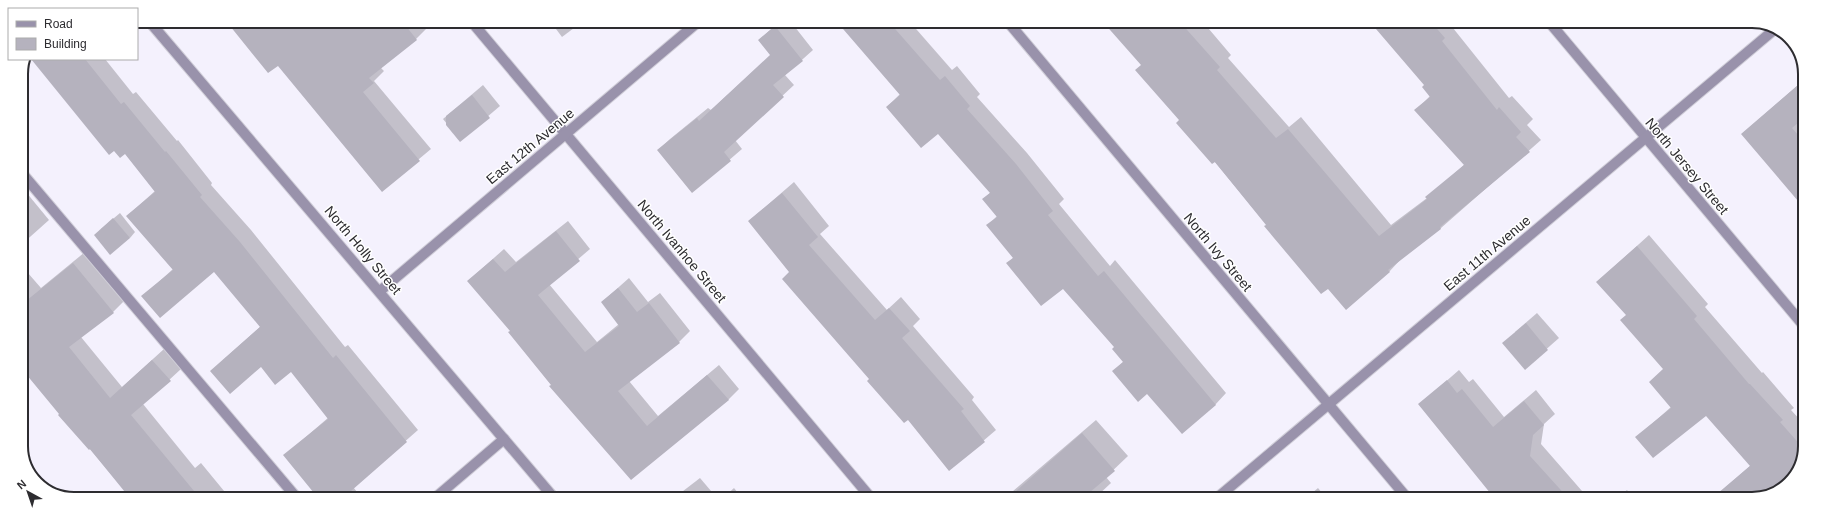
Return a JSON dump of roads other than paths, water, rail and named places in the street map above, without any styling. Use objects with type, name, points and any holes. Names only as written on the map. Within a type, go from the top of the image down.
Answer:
[{"type":"street","name":"North Holly Street","points":[[155,28],[380,291],[549,492]]},
{"type":"street","name":"North Ivanhoe Street","points":[[477,28],[866,492]]},
{"type":"street","name":"East 12th Avenue","points":[[380,291],[691,28]]},
{"type":"street","name":"North Ivy Street","points":[[1013,28],[1402,492]]},
{"type":"street","name":"North Jersey Street","points":[[1555,28],[1798,319]]},
{"type":"street","name":"East 11th Avenue","points":[[1225,492],[1771,33]]},
{"type":"street","points":[[28,180],[291,492]]},
{"type":"street","points":[[442,492],[504,439]]}]
